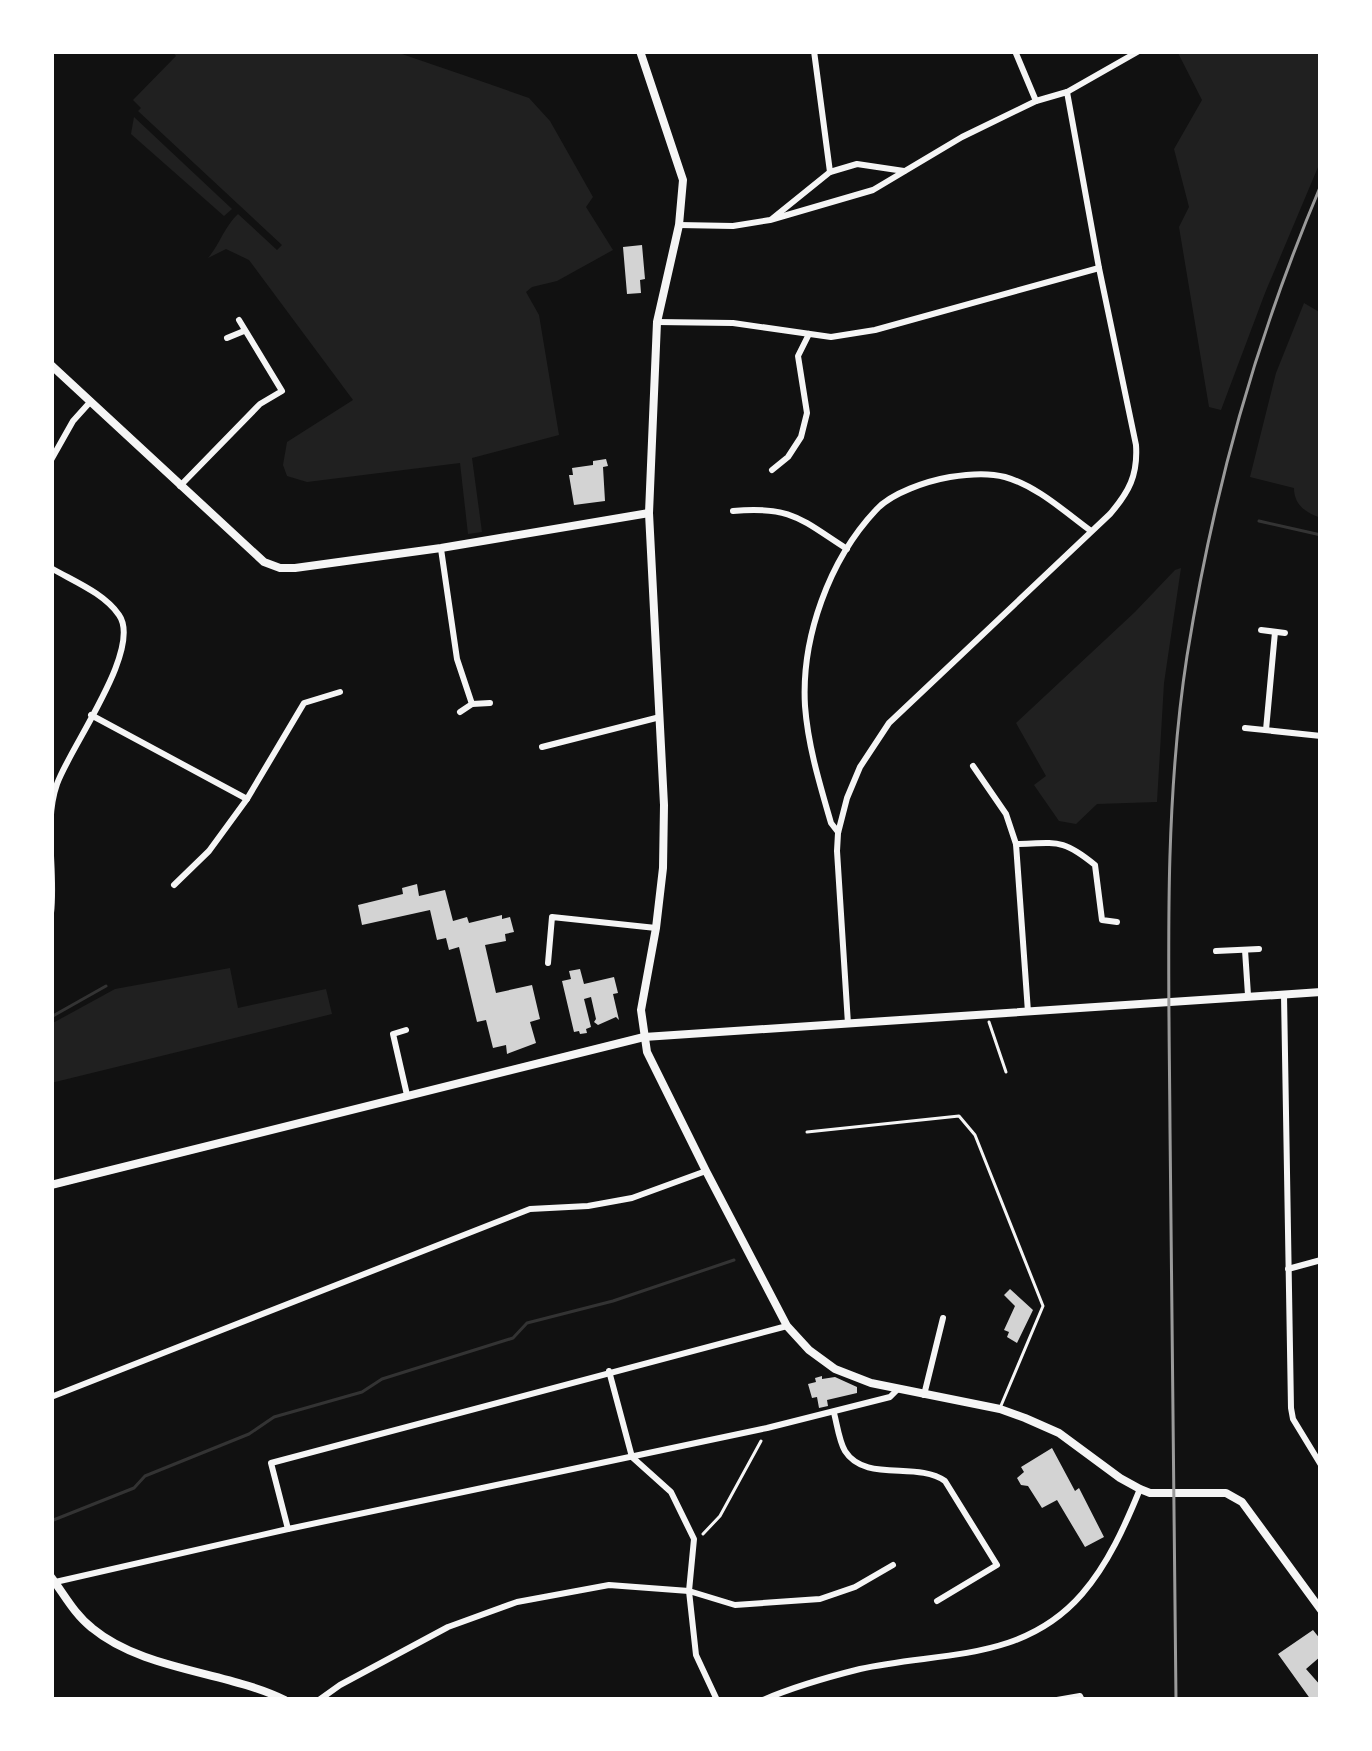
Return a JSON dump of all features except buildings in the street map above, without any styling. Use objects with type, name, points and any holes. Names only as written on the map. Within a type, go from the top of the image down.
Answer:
[{"type":"street","points":[[640,51],[683,180],[679,225],[657,322],[649,513],[661,716],[663,868],[641,1010],[644,1037],[657,1074],[787,1326],[808,1350],[835,1369],[872,1383],[1000,1409],[1059,1433],[1140,1489],[1226,1493],[1242,1502],[1321,1610]]},
{"type":"street","points":[[814,51],[830,172]]},
{"type":"street","points":[[1015,51],[1036,101]]},
{"type":"street","points":[[679,225],[733,226],[770,220],[873,190],[962,137],[1036,101],[1067,92],[1138,51]]},
{"type":"street","points":[[848,1024],[837,851],[847,798],[860,766],[889,723],[1110,514],[1132,485],[1137,458],[1067,92]]},
{"type":"street","points":[[770,220],[830,172],[857,164],[905,171]]},
{"type":"street","points":[[657,322],[734,323],[831,337],[874,330],[1099,268]]},
{"type":"street","points":[[239,320],[289,399]]},
{"type":"street","points":[[227,338],[244,331]]},
{"type":"street","points":[[772,470],[801,437],[807,413],[798,356],[809,334]]},
{"type":"street","points":[[51,365],[264,562],[280,568],[441,548],[649,513]]},
{"type":"street","points":[[180,486],[260,404],[283,392]]},
{"type":"street","points":[[51,460],[73,421],[91,401]]},
{"type":"street","points":[[838,832],[831,823],[813,759],[805,705],[808,656],[826,589],[847,549],[878,507],[927,481],[973,474],[1004,476],[1035,490],[1091,531]]},
{"type":"street","points":[[733,511],[772,509],[794,514],[847,549]]},
{"type":"street","points":[[441,548],[457,659],[472,704]]},
{"type":"street","points":[[51,568],[104,599],[125,628],[122,652],[56,785],[51,814],[51,913]]},
{"type":"street","points":[[1262,630],[1280,633],[1266,730]]},
{"type":"street","points":[[174,885],[209,851],[247,799],[304,703],[340,692]]},
{"type":"street","points":[[460,712],[472,704],[490,703]]},
{"type":"street","points":[[91,716],[247,799]]},
{"type":"street","points":[[542,747],[661,716]]},
{"type":"street","points":[[1245,728],[1321,736]]},
{"type":"street","points":[[973,766],[1006,814],[1016,844],[1028,1012]]},
{"type":"street","points":[[1016,844],[1064,843],[1075,849],[1094,865],[1102,920],[1117,922]]},
{"type":"street","points":[[548,963],[552,917],[656,928]]},
{"type":"street","points":[[1216,951],[1259,949]]},
{"type":"street","points":[[1245,950],[1248,995]]},
{"type":"street","points":[[51,1185],[644,1037],[1321,992]]},
{"type":"street","points":[[1284,994],[1292,1414],[1321,1465]]},
{"type":"street","points":[[406,1030],[393,1034],[407,1095]]},
{"type":"street","points":[[51,1397],[530,1209],[632,1198],[706,1172]]},
{"type":"street","points":[[1288,1269],[1321,1260]]},
{"type":"street","points":[[924,1395],[944,1318]]},
{"type":"street","points":[[288,1529],[271,1463],[787,1326]]},
{"type":"street","points":[[609,1371],[632,1457],[671,1492],[694,1543],[689,1591],[696,1655],[717,1700]]},
{"type":"street","points":[[285,1700],[262,1689],[150,1658],[116,1642],[75,1612],[52,1580],[834,1413],[890,1397],[898,1389]]},
{"type":"street","points":[[834,1413],[844,1450],[860,1465],[933,1473],[945,1481],[997,1565],[937,1601]]},
{"type":"street","points":[[763,1700],[862,1669],[976,1653],[1046,1625],[1081,1595],[1102,1565],[1140,1489]]},
{"type":"street","points":[[320,1700],[448,1627],[517,1602],[609,1586],[689,1591],[735,1605],[820,1599],[855,1587],[893,1565]]},
{"type":"street","points":[[1057,1700],[1080,1696],[1082,1700]]},
{"type":"lane","points":[[807,1132],[959,1116],[975,1135],[1043,1306],[1000,1409]]},
{"type":"path","points":[[987,1015],[1006,1072]]},
{"type":"path","points":[[694,1543],[721,1516],[767,1428]]},
{"type":"shaded area","points":[[172,51],[393,51],[529,98],[550,121],[593,197],[586,207],[613,250],[526,292],[539,315],[559,435],[472,458],[482,532],[468,534],[460,463],[307,482],[287,476],[283,465],[287,442],[353,400],[249,260],[226,249],[208,258],[238,214],[277,250],[282,245],[138,111],[141,108],[133,100],[176,56]]},
{"type":"shaded area","points":[[1177,51],[1321,51],[1321,160],[1221,410],[1209,407],[1179,227],[1189,207],[1174,149],[1202,100]]},
{"type":"shaded area","points":[[134,117],[232,209],[224,216],[131,134]]},
{"type":"shaded area","points":[[1304,303],[1321,313],[1321,518],[1302,508],[1294,488],[1250,477],[1276,373]]},
{"type":"shaded area","points":[[1181,568],[1164,683],[1157,802],[1097,804],[1076,824],[1059,821],[1034,785],[1046,776],[1016,723]]},
{"type":"shaded area","points":[[230,968],[238,1008],[326,989],[332,1014],[51,1083],[51,1024],[115,989]]},
{"type":"waterway","points":[[1259,521],[1321,535]]},
{"type":"waterway","points":[[51,1017],[106,986]]},
{"type":"waterway","points":[[51,1521],[134,1488],[145,1476],[249,1434],[274,1417],[362,1392],[382,1379],[513,1338],[527,1323],[613,1301],[734,1260]]},
{"type":"railway","points":[[1176,1700],[1169,951],[1179,714],[1198,594],[1239,416],[1276,301],[1321,185]]}]
